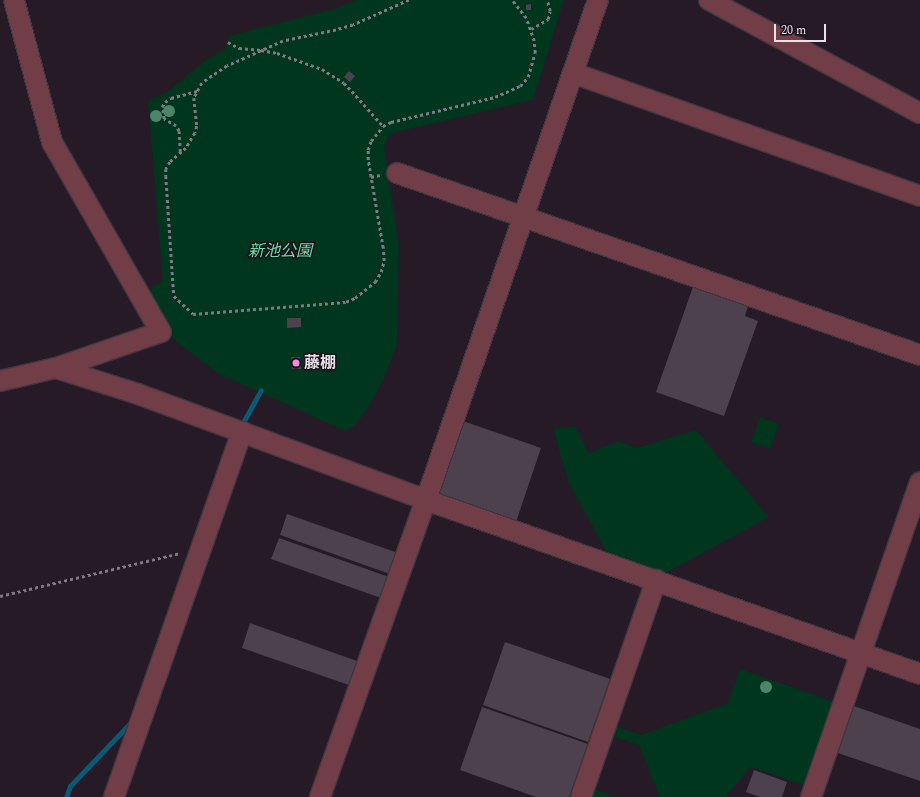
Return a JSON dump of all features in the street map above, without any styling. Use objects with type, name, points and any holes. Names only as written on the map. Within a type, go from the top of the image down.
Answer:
[{"type":"street","points":[[0,381],[56,368],[161,332],[52,142],[14,0]]},
{"type":"street","points":[[320,797],[426,500],[598,0]]},
{"type":"street","points":[[709,0],[920,113]]},
{"type":"street","points":[[573,73],[920,196]]},
{"type":"street","points":[[388,174],[524,216],[920,355]]},
{"type":"street","points":[[56,368],[138,394],[426,500],[920,674]]},
{"type":"street","points":[[114,797],[242,432]]},
{"type":"street","points":[[811,797],[920,482]]},
{"type":"street","points":[[581,797],[656,580]]},
{"type":"path","points":[[409,0],[353,25],[336,30],[283,40],[216,73],[202,83],[194,98],[197,126],[192,141],[170,162],[166,169],[174,296],[193,314],[346,302],[364,292],[375,282],[381,272],[384,260],[368,150],[371,141],[383,126],[391,122],[496,97],[520,86],[528,77],[535,53],[531,29],[526,18],[512,0]]},
{"type":"path","points":[[531,29],[548,19],[550,11],[546,0]]},
{"type":"path","points":[[228,42],[239,48],[261,50],[310,64],[333,75],[352,91],[383,126]]},
{"type":"path","points":[[180,152],[179,131],[176,126],[164,119],[162,107],[165,102],[171,98],[197,91]]},
{"type":"path","points":[[371,177],[388,174]]},
{"type":"path","points":[[0,596],[190,550],[200,553]]},
{"type":"green space","name":"新池公園","points":[[356,0],[564,0],[533,100],[396,132],[388,137],[384,147],[399,245],[397,345],[384,378],[367,410],[355,425],[346,431],[221,375],[179,344],[168,332],[145,293],[163,280],[148,101],[167,92],[208,59],[225,49],[229,36],[334,9]]},
{"type":"green space","points":[[760,417],[779,424],[770,449],[751,442]]},
{"type":"green space","points":[[575,426],[589,453],[618,441],[637,448],[696,430],[769,517],[666,573],[608,554],[570,485],[560,454],[554,429]]},
{"type":"green space","points":[[740,669],[838,703],[809,787],[750,767],[726,797],[660,797],[639,745],[609,735],[612,725],[641,735],[728,703]]},
{"type":"green space","points":[[590,788],[616,797],[587,797]]},
{"type":"building","points":[[531,4],[531,10],[526,10],[526,5]]},
{"type":"building","points":[[349,71],[355,76],[350,82],[344,77]]},
{"type":"building","points":[[694,284],[749,303],[745,316],[758,321],[724,416],[656,392]]},
{"type":"building","points":[[287,318],[301,318],[301,327],[287,328]]},
{"type":"building","name":"藤棚","points":[[291,357],[300,357],[301,369],[292,369]]},
{"type":"building","points":[[457,419],[541,448],[516,522],[431,493]]},
{"type":"building","points":[[287,514],[398,553],[390,574],[280,535]]},
{"type":"building","points":[[279,538],[389,577],[381,598],[271,559]]},
{"type":"building","points":[[250,623],[357,661],[349,685],[242,648]]},
{"type":"building","points":[[505,642],[610,679],[588,742],[483,705]]},
{"type":"building","points":[[848,704],[920,729],[920,781],[832,751]]},
{"type":"building","points":[[482,707],[588,744],[569,797],[536,797],[460,770]]},
{"type":"building","points":[[754,770],[787,782],[782,797],[760,797],[746,792]]},
{"type":"waterway","points":[[240,428],[261,390]]},
{"type":"waterway","points":[[66,797],[70,786],[133,720]]},
{"type":"place","name":"藤棚","points":[[296,363]]}]
